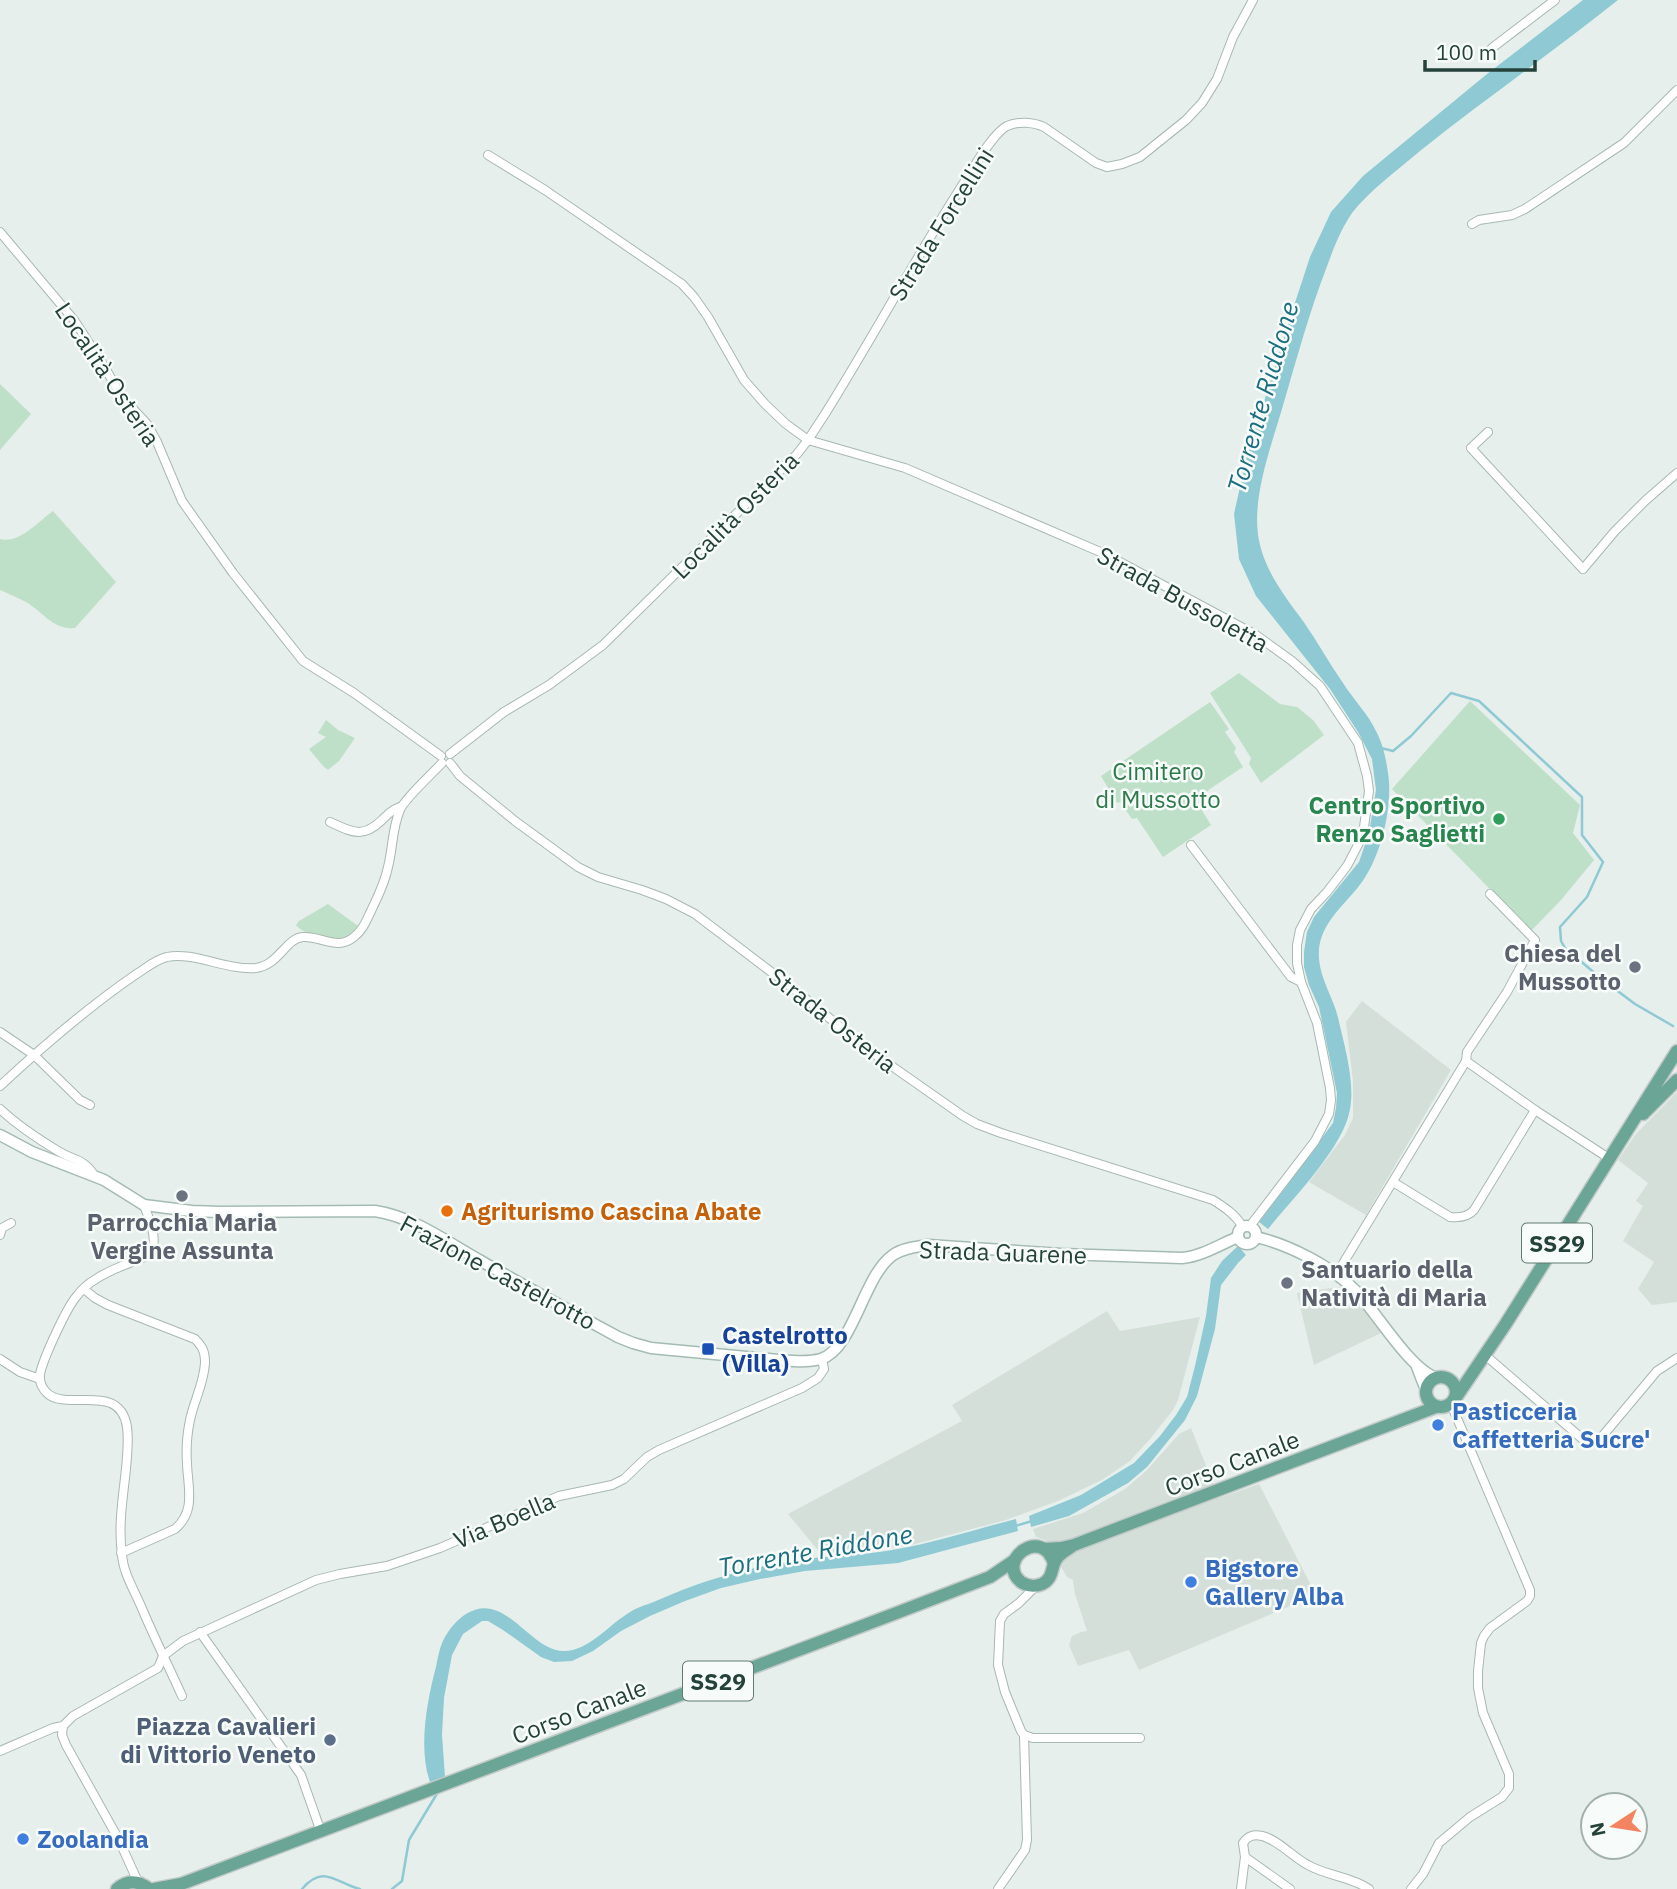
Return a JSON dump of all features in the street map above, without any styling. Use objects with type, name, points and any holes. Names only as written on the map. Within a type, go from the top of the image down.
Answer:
[{"type":"main road","name":"SS29","points":[[1485,1355],[1677,1051]]},
{"type":"main road","name":"SS29","points":[[1628,1130],[1677,1080]]},
{"type":"main road","name":"Frazione Castelrotto","points":[[0,1135],[32,1152],[94,1175],[122,1189],[144,1205],[192,1211],[387,1213],[417,1224],[633,1343],[651,1348],[771,1359],[822,1359]]},
{"type":"main road","points":[[1243,1230],[1256,1231],[1256,1237],[1253,1242],[1247,1244],[1241,1242],[1243,1230]]},
{"type":"main road","name":"Strada Guarene","points":[[822,1359],[847,1335],[883,1265],[893,1255],[909,1248],[928,1245],[1061,1254],[1182,1258],[1207,1252],[1243,1230]]},
{"type":"main road","points":[[1256,1237],[1279,1243],[1336,1275],[1356,1292],[1416,1365],[1430,1376],[1443,1379],[1457,1390],[1453,1401]]},
{"type":"main road","points":[[1426,1392],[1430,1382],[1465,1374],[1485,1355]]},
{"type":"main road","points":[[1416,1365],[1429,1402],[1444,1408],[1453,1401],[1485,1355]]},
{"type":"main road","name":"Corso Canale","points":[[1405,1419],[1418,1406],[1426,1392]]},
{"type":"main road","name":"Corso Canale","points":[[120,1886],[177,1887],[990,1577],[1015,1560],[1018,1553],[1028,1547],[1044,1549],[1074,1545],[1436,1407]]},
{"type":"main road","name":"Corso Canale","points":[[990,1577],[1007,1575],[1018,1578],[1024,1584],[1036,1586],[1044,1583],[1050,1578],[1058,1556],[1074,1545]]},
{"type":"main road","points":[[1044,1549],[1054,1564]]},
{"type":"main road","points":[[1015,1560],[1018,1578]]},
{"type":"street","name":"Strada Forcellini","points":[[808,440],[860,358],[952,201],[1000,132],[1007,126],[1034,122],[1096,163],[1107,167],[1140,157],[1186,120],[1202,103],[1217,79],[1233,37],[1253,0]]},
{"type":"street","points":[[1492,48],[1555,0]]},
{"type":"street","points":[[1472,224],[1479,220],[1512,215],[1525,209],[1624,143],[1677,90]]},
{"type":"street","name":"Località Osteria","points":[[330,822],[351,831],[371,830],[391,810],[400,807],[459,746],[603,645],[788,463],[808,440],[786,424],[744,380],[708,317],[682,284],[545,190],[488,155]]},
{"type":"street","name":"Località Osteria","points":[[0,232],[74,320],[121,396],[147,424],[182,501],[233,573],[303,661],[354,693],[446,759]]},
{"type":"street","points":[[1488,432],[1471,448],[1583,569],[1615,531],[1677,473]]},
{"type":"street","name":"Strada Bussoletta","points":[[808,440],[905,468],[1105,554],[1256,635],[1320,685],[1358,743],[1369,791],[1359,843],[1340,877],[1311,909],[1300,930],[1297,953],[1301,982],[1317,1023],[1331,1094],[1329,1114],[1315,1142],[1243,1230]]},
{"type":"street","name":"Strada Osteria","points":[[446,759],[460,776],[506,814],[578,867],[598,877],[654,894],[695,914],[866,1048],[963,1116],[1001,1133],[1196,1194],[1226,1208],[1238,1220],[1243,1230]]},
{"type":"street","points":[[0,1086],[125,982],[164,957],[191,958],[257,968],[273,962],[298,938],[332,944],[351,940],[364,926],[384,885],[400,807]]},
{"type":"street","name":"Strada Bussoletta","points":[[1191,845],[1290,976],[1301,982]]},
{"type":"street","points":[[1336,1275],[1466,1061],[1468,1052],[1507,992],[1535,940],[1490,894]]},
{"type":"street","points":[[0,1032],[34,1055],[80,1100],[90,1105]]},
{"type":"street","points":[[1466,1061],[1611,1159]]},
{"type":"street","name":"Frazione Castelrotto","points":[[0,1109],[53,1148],[88,1165],[94,1175]]},
{"type":"street","points":[[1393,1182],[1450,1217],[1467,1216],[1474,1210],[1535,1110]]},
{"type":"street","points":[[144,1205],[154,1239],[153,1250],[149,1255],[94,1279],[76,1297],[43,1364],[40,1379],[45,1391],[53,1398],[103,1401],[116,1405],[124,1418],[128,1448],[120,1526],[121,1553],[126,1572],[182,1696]]},
{"type":"street","points":[[0,1235],[2,1228],[11,1223]]},
{"type":"street","points":[[84,1289],[108,1305],[195,1339],[204,1348],[203,1378],[190,1419],[187,1446],[191,1499],[188,1512],[175,1529],[121,1553]]},
{"type":"street","points":[[1485,1355],[1590,1443],[1596,1443],[1600,1439],[1657,1371],[1677,1358]]},
{"type":"street","points":[[0,1359],[20,1372],[40,1379]]},
{"type":"street","name":"Via Boella","points":[[0,1751],[53,1728],[63,1727],[73,1716],[158,1668],[163,1656],[183,1641],[316,1580],[387,1566],[440,1548],[559,1496],[612,1485],[624,1479],[647,1457],[659,1450],[802,1388],[818,1378],[824,1369],[822,1359]]},
{"type":"street","points":[[1411,1889],[1423,1874],[1439,1843],[1470,1817],[1502,1797],[1509,1788],[1509,1774],[1483,1713],[1478,1688],[1481,1643],[1490,1628],[1530,1596],[1530,1590],[1453,1401]]},
{"type":"street","points":[[1018,1578],[1021,1590],[1019,1603]]},
{"type":"street","points":[[998,1889],[1025,1850],[1027,1840],[1024,1735],[1005,1692],[997,1660],[1001,1620],[1004,1614],[1036,1586]]},
{"type":"street","points":[[200,1632],[301,1775],[321,1832]]},
{"type":"street","points":[[63,1727],[62,1735],[66,1745],[126,1855],[147,1887]]},
{"type":"street","points":[[1024,1735],[1033,1738],[1140,1738]]},
{"type":"street","points":[[1241,1889],[1245,1857],[1243,1843],[1255,1835],[1265,1836],[1307,1865],[1369,1889]]},
{"type":"street","points":[[120,1886],[126,1855]]},
{"type":"street","points":[[1245,1857],[1290,1889]]},
{"type":"shaded area","points":[[1362,1001],[1451,1070],[1366,1215],[1309,1182],[1345,1135],[1353,1118],[1353,1081],[1346,1022]]},
{"type":"shaded area","points":[[1677,1092],[1677,1302],[1652,1305],[1638,1289],[1654,1262],[1623,1241],[1643,1206],[1636,1201],[1648,1183],[1618,1160],[1636,1134]]},
{"type":"shaded area","points":[[1346,1287],[1383,1332],[1314,1365],[1297,1293]]},
{"type":"shaded area","points":[[1107,1311],[1120,1331],[1200,1317],[1173,1410],[1130,1461],[1102,1480],[1058,1501],[1006,1520],[907,1546],[821,1554],[788,1514],[962,1421],[952,1405]]},
{"type":"shaded area","points":[[1191,1428],[1219,1498],[1259,1484],[1316,1595],[1139,1670],[1129,1650],[1078,1666],[1069,1645],[1072,1636],[1087,1631],[1073,1580],[1067,1577],[1059,1563],[1053,1543],[1036,1537],[1033,1529],[1083,1513],[1125,1489],[1146,1471],[1179,1434]]},
{"type":"green space","points":[[0,384],[31,414],[0,450]]},
{"type":"green space","points":[[53,511],[116,582],[75,628],[54,623],[26,602],[0,590],[0,539],[7,540],[21,535]]},
{"type":"green space","points":[[1239,673],[1280,704],[1297,707],[1313,720],[1324,735],[1261,783],[1249,764],[1251,758],[1210,693]]},
{"type":"green space","name":"Centro Sportivo Renzo Saglietti","points":[[1470,701],[1580,805],[1573,833],[1594,860],[1531,931],[1392,789]]},
{"type":"green space","name":"Cimitero di Mussotto","points":[[1210,702],[1229,729],[1225,732],[1236,748],[1234,752],[1243,767],[1195,799],[1211,825],[1163,857],[1137,818],[1132,819],[1120,802],[1117,803],[1101,776]]},
{"type":"green space","points":[[326,720],[338,730],[355,738],[339,761],[328,770],[309,749],[326,737],[318,733]]},
{"type":"green space","points":[[328,904],[358,926],[349,935],[334,939],[319,937],[296,925],[299,921]]},
{"type":"water","points":[[1583,0],[1618,0],[1420,151],[1373,191],[1350,216],[1336,242],[1314,302],[1263,473],[1257,528],[1267,566],[1373,725],[1384,752],[1389,786],[1385,828],[1376,856],[1364,879],[1327,925],[1319,946],[1320,967],[1337,1014],[1349,1065],[1351,1099],[1346,1124],[1328,1155],[1268,1229],[1259,1222],[1333,1123],[1337,1093],[1319,1007],[1304,967],[1304,952],[1307,932],[1314,917],[1359,862],[1369,833],[1376,790],[1372,759],[1358,732],[1330,689],[1256,596],[1239,559],[1234,514],[1246,460],[1310,257],[1331,212],[1363,176],[1487,74]]},
{"type":"water","points":[[1238,1246],[1246,1255],[1221,1285],[1215,1329],[1197,1396],[1185,1420],[1147,1467],[1128,1483],[1069,1516],[1031,1527],[1029,1516],[1081,1495],[1134,1463],[1176,1415],[1187,1397],[1195,1366],[1211,1278],[1222,1261]]},
{"type":"water","points":[[1016,1519],[1018,1531],[898,1563],[805,1571],[721,1588],[650,1616],[572,1661],[554,1662],[541,1657],[503,1630],[488,1621],[482,1621],[463,1634],[452,1655],[444,1698],[442,1735],[445,1777],[430,1782],[426,1769],[425,1724],[439,1651],[449,1630],[466,1614],[480,1608],[493,1609],[552,1649],[573,1650],[634,1610],[714,1579],[792,1561],[896,1549]]},
{"type":"waterway","points":[[1381,748],[1393,751],[1411,736],[1451,693],[1479,701],[1582,797],[1582,835],[1603,862],[1587,897],[1560,927],[1561,941],[1565,948],[1603,980],[1635,1004],[1673,1026]]},
{"type":"waterway","name":"Torrente Riddone","points":[[1015,1526],[1032,1521]]},
{"type":"waterway","name":"Torrente Riddone","points":[[392,1889],[402,1881],[409,1840],[438,1792]]},
{"type":"waterway","name":"Torrente Riddone","points":[[302,1889],[310,1881],[324,1876],[360,1889]]},
{"type":"place","name":"Centro Sportivo Renzo Saglietti","points":[[1499,819]]},
{"type":"place","name":"Chiesa del Mussotto","points":[[1635,967]]},
{"type":"place","name":"Parrocchia Maria Vergine Assunta","points":[[182,1196]]},
{"type":"place","name":"Agriturismo Cascina Abate","points":[[447,1211]]},
{"type":"place","name":"Santuario della Natività di Maria","points":[[1287,1283]]},
{"type":"place","name":"Castelrotto (Villa)","points":[[708,1349]]},
{"type":"place","name":"Pasticceria Caffetteria Sucre'","points":[[1438,1425]]},
{"type":"place","name":"Bigstore Gallery Alba","points":[[1191,1582]]},
{"type":"place","name":"Piazza Cavalieri di Vittorio Veneto","points":[[330,1740]]},
{"type":"place","name":"Zoolandia","points":[[23,1839]]}]
